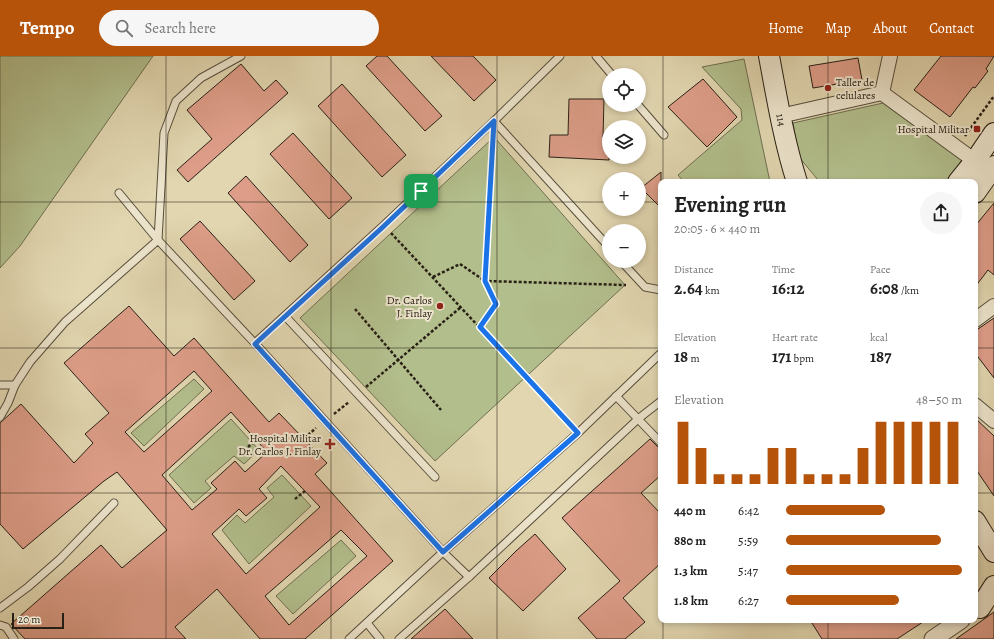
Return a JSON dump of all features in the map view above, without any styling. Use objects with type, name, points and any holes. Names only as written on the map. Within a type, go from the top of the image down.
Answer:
[{"type":"main road","name":"114","points":[[769,56],[780,116],[796,179]]},
{"type":"main road","points":[[960,179],[994,133]]},
{"type":"main road","points":[[789,156],[805,179]]},
{"type":"main road","points":[[978,189],[994,166]]},
{"type":"main road","points":[[978,527],[993,553]]},
{"type":"main road","points":[[983,606],[994,586]]},
{"type":"street","points":[[882,93],[890,56]]},
{"type":"street","points":[[780,116],[882,93],[975,161]]},
{"type":"street","points":[[978,318],[994,306]]},
{"type":"street","points":[[978,408],[994,421]]},
{"type":"street","points":[[932,639],[956,623]]},
{"type":"lane","points":[[0,417],[8,403],[15,385],[30,362],[65,322],[158,240],[164,134],[176,101],[201,78],[241,56]]},
{"type":"lane","points":[[255,344],[384,226],[560,56]]},
{"type":"lane","points":[[596,56],[606,68]]},
{"type":"lane","points":[[644,112],[664,135]]},
{"type":"lane","points":[[494,121],[602,239]]},
{"type":"lane","points":[[120,193],[158,240],[255,344],[443,552],[469,577]]},
{"type":"lane","points":[[627,268],[645,287],[658,289]]},
{"type":"lane","points":[[285,316],[435,477]]},
{"type":"lane","points":[[349,639],[443,552],[578,433],[658,356]]},
{"type":"lane","points":[[0,385],[15,385]]},
{"type":"lane","points":[[616,396],[658,440]]},
{"type":"lane","points":[[399,639],[469,577],[638,419],[658,403]]},
{"type":"lane","points":[[0,608],[28,587],[60,559],[114,503]]},
{"type":"lane","points":[[367,623],[380,639]]},
{"type":"lane","points":[[0,625],[6,627],[14,639]]},
{"type":"path","points":[[957,148],[994,96]]},
{"type":"path","points":[[480,327],[496,304],[485,281],[494,121]]},
{"type":"path","points":[[384,226],[578,433]]},
{"type":"path","points":[[432,277],[460,264],[485,281],[625,285],[645,287]]},
{"type":"path","points":[[325,422],[460,307]]},
{"type":"path","points":[[355,309],[441,410]]},
{"type":"path","points":[[248,447],[256,440]]},
{"type":"path","points":[[295,499],[305,491]]},
{"type":"green space","points":[[0,56],[153,56],[20,246],[0,268]]},
{"type":"green space","points":[[744,59],[769,179],[681,179],[678,175],[742,120],[741,109],[702,67]]},
{"type":"green space","points":[[883,103],[962,160],[949,179],[817,179],[799,157],[793,123]]},
{"type":"green space","points":[[494,137],[602,259],[602,268],[610,268],[625,285],[435,461],[300,318]]},
{"type":"green space","points":[[194,379],[204,389],[144,446],[131,433]]},
{"type":"green space","points":[[231,419],[259,450],[244,464],[234,456],[205,481],[211,488],[194,503],[169,475]]},
{"type":"green space","points":[[282,475],[311,506],[249,564],[222,530],[237,515],[245,523],[274,497],[267,488]]},
{"type":"green space","points":[[341,540],[356,556],[293,614],[276,596]]},
{"type":"building","points":[[377,56],[387,56],[442,116],[425,131],[366,66]]},
{"type":"building","points":[[431,56],[473,56],[496,80],[474,101]]},
{"type":"building","points":[[941,56],[994,56],[986,69],[988,71],[975,88],[973,87],[950,117],[914,90]]},
{"type":"building","points":[[858,58],[862,80],[813,88],[809,66]]},
{"type":"building","points":[[241,64],[264,91],[276,80],[288,93],[188,182],[177,170],[212,139],[187,110]]},
{"type":"building","points":[[703,79],[737,117],[707,147],[668,107]]},
{"type":"building","points":[[342,84],[406,155],[382,177],[318,106]]},
{"type":"building","points":[[569,99],[602,99],[602,112],[604,112],[603,120],[602,120],[602,160],[549,157],[550,135],[568,135]]},
{"type":"building","points":[[293,133],[352,198],[329,219],[270,154]]},
{"type":"building","points":[[661,172],[661,179],[658,179],[658,205],[646,193],[646,184]]},
{"type":"building","points":[[246,176],[308,245],[290,262],[228,193]]},
{"type":"building","points":[[994,203],[994,275],[988,270],[978,283],[978,222]]},
{"type":"building","points":[[200,221],[255,281],[234,300],[180,239]]},
{"type":"building","points":[[129,306],[174,356],[194,338],[269,422],[279,413],[327,463],[315,474],[393,561],[305,639],[260,639],[217,589],[175,627],[186,639],[25,639],[11,624],[101,545],[122,568],[167,530],[117,472],[104,481],[23,549],[0,524],[0,423],[21,404],[74,463],[93,443],[85,434],[109,413],[64,363]],"holes":[[[194,371],[212,391],[144,452],[125,432]],[[231,412],[267,452],[245,472],[235,461],[211,483],[217,489],[192,510],[162,475]],[[281,466],[320,507],[246,574],[212,534],[239,509],[246,516],[267,498],[259,489]],[[341,530],[367,556],[289,625],[265,596]]]},
{"type":"building","points":[[994,318],[994,378],[978,357],[978,329]]},
{"type":"building","points":[[978,421],[994,436],[994,496],[978,472]]},
{"type":"building","points":[[650,439],[658,447],[658,478],[641,493],[658,511],[658,566],[623,598],[645,622],[625,639],[597,639],[578,618],[620,581],[562,518]]},
{"type":"building","points":[[535,534],[566,569],[523,611],[489,578]]},
{"type":"building","points":[[445,609],[473,639],[411,639]]},
{"type":"building","points":[[994,612],[994,639],[956,639]]},
{"type":"building","points":[[812,623],[921,623],[897,639],[822,639]]},
{"type":"place","name":"Taller de celulares","points":[[828,88]]},
{"type":"place","name":"Hospital Militar","points":[[977,129]]},
{"type":"place","name":"Dr. Carlos J. Finlay","points":[[440,306]]},
{"type":"place","name":"Hospital Militar Dr. Carlos J. Finlay","points":[[330,444]]},
{"type":"route","points":[[494,121],[485,281],[496,304],[480,327],[578,433],[443,552],[255,344],[421,191],[494,121]]}]
